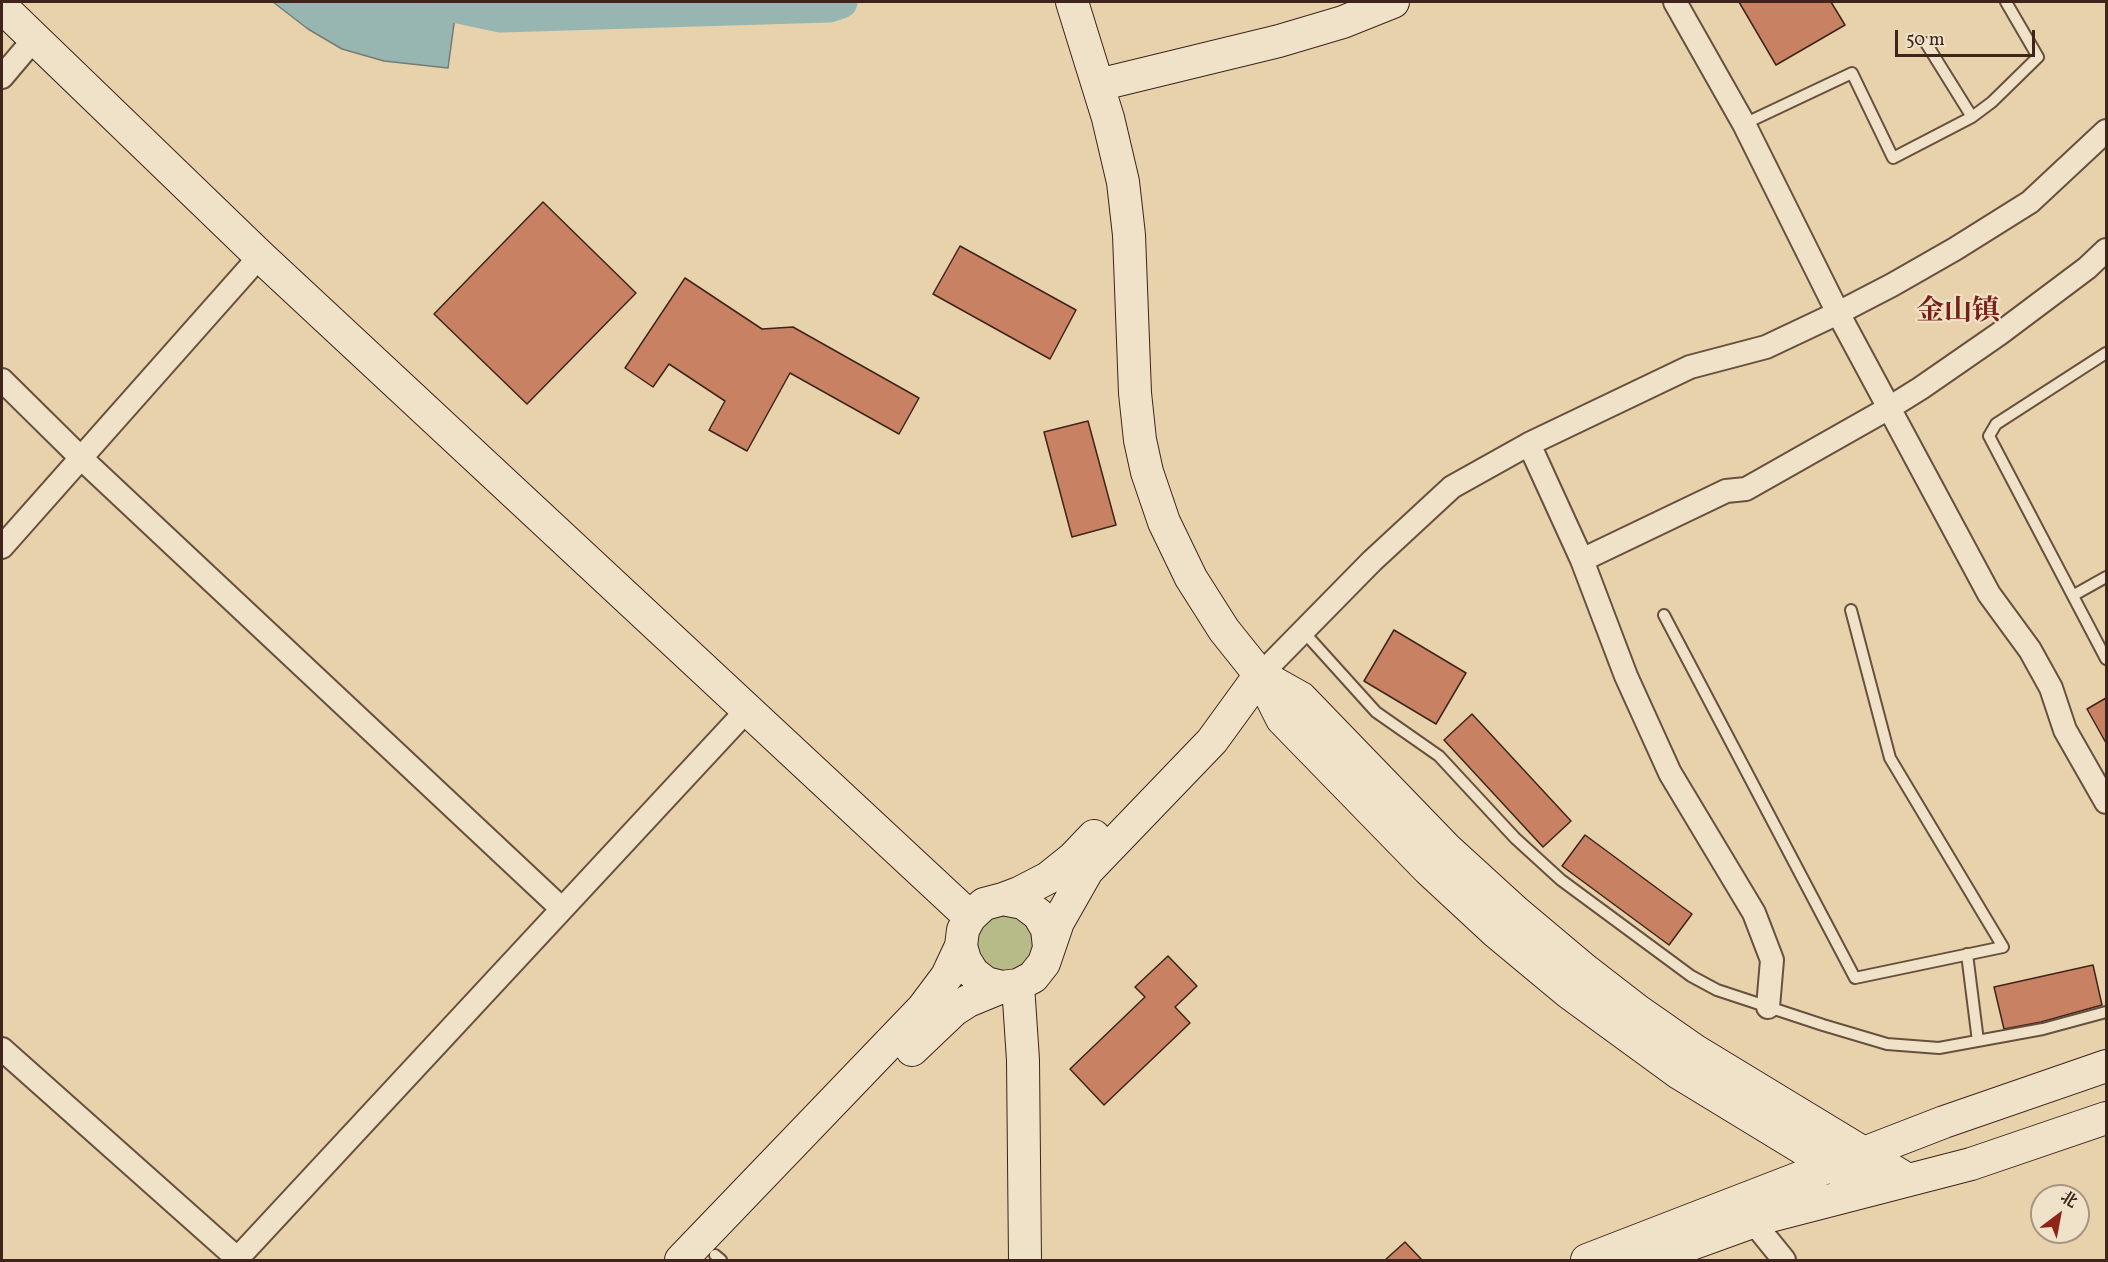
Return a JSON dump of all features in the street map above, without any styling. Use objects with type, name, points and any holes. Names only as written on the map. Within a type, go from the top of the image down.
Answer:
[{"type":"main road","points":[[1072,2],[1117,153],[1127,211],[1135,393],[1140,440],[1148,472],[1164,522],[1191,578],[1224,630],[1260,675],[1282,719],[1428,869],[1497,933],[1568,992],[1679,1073],[1871,1190]]},
{"type":"main road","points":[[1094,73],[1279,41],[1393,2]]},
{"type":"main road","points":[[2,7],[260,256],[748,709],[965,931],[965,960],[973,973],[986,983],[1010,986]]},
{"type":"main road","points":[[681,1260],[923,1008],[947,976],[965,931],[984,904],[1034,886],[1061,868],[1198,728],[1260,675]]},
{"type":"main road","points":[[716,1259],[941,1021],[968,1001],[1033,977],[1044,963],[1066,907],[1087,871],[1212,741],[1260,675]]},
{"type":"main road","points":[[1260,675],[1301,698],[1447,849],[1516,912],[1585,970],[1694,1050],[1908,1180]]},
{"type":"main road","points":[[1003,899],[1023,903],[1038,914],[1047,929],[1049,947]]},
{"type":"main road","points":[[1010,986],[1023,1060],[1025,1260]]},
{"type":"main road","points":[[1647,1260],[1830,1166],[1944,1122],[2106,1066]]},
{"type":"main road","points":[[1587,1260],[1744,1212],[1871,1190],[1981,1161],[2106,1118]]},
{"type":"street","points":[[1675,2],[1744,124],[1838,314],[1989,594],[2030,650],[2051,688],[2065,730],[2106,802]]},
{"type":"street","points":[[2,77],[35,38]]},
{"type":"street","points":[[1260,675],[1372,561],[1452,487],[1529,444],[1690,367],[1766,347],[1838,314],[1954,249],[2030,202],[2106,130]]},
{"type":"street","points":[[1582,560],[1726,491],[1746,489],[1889,408],[1999,334],[2088,268],[2106,250]]},
{"type":"street","points":[[2,547],[260,256]]},
{"type":"street","points":[[2,380],[81,458],[562,909]]},
{"type":"street","points":[[1529,444],[1582,560],[1626,676],[1671,773],[1754,913],[1772,960],[1768,1007]]},
{"type":"street","points":[[2,1049],[237,1260],[748,709]]},
{"type":"street","points":[[1744,1212],[1784,1260]]},
{"type":"lane","points":[[1744,124],[1852,73],[1893,158],[1972,117],[1992,102],[2038,57],[2006,2]]},
{"type":"lane","points":[[1926,43],[1972,117]]},
{"type":"lane","points":[[2105,358],[1996,424],[1989,436],[2106,659]]},
{"type":"lane","points":[[2074,595],[2106,577]]},
{"type":"lane","points":[[1664,615],[1855,978],[2003,947],[1890,758],[1851,610]]},
{"type":"lane","points":[[1302,630],[1376,712],[1439,756],[1515,838],[1561,880],[1691,976],[1717,990],[1887,1044],[1939,1048],[2043,1029],[2106,1012]]},
{"type":"lane","points":[[1967,954],[1978,1041]]},
{"type":"green space","points":[[992,912],[1026,919],[1036,943],[1030,960],[1016,971],[998,973],[977,957],[974,931]]},
{"type":"water","points":[[273,2],[457,2],[448,68],[384,61],[342,49],[308,29]]},
{"type":"building","points":[[1739,2],[1831,2],[1845,25],[1776,65]]},
{"type":"building","points":[[543,202],[636,293],[527,404],[434,314]]},
{"type":"building","points":[[960,246],[1076,310],[1050,359],[933,294]]},
{"type":"building","points":[[685,278],[762,329],[793,327],[919,398],[899,434],[790,373],[747,451],[709,430],[725,401],[669,364],[653,387],[625,368]]},
{"type":"building","points":[[1088,421],[1116,525],[1072,537],[1044,432]]},
{"type":"building","points":[[1394,630],[1466,673],[1436,724],[1364,681]]},
{"type":"building","points":[[2106,698],[2106,743],[2087,709]]},
{"type":"building","points":[[1472,714],[1571,821],[1543,847],[1444,740]]},
{"type":"building","points":[[1585,835],[1692,914],[1669,945],[1562,866]]},
{"type":"building","points":[[1168,956],[1197,986],[1175,1007],[1190,1023],[1104,1105],[1070,1069],[1145,997],[1135,987]]},
{"type":"building","points":[[2093,965],[2102,1005],[2041,1022],[2004,1029],[1994,987]]},
{"type":"building","points":[[1405,1242],[1422,1260],[1385,1260]]},
{"type":"waterway","points":[[435,2],[501,16],[829,6],[841,2]]},
{"type":"district","name":"金山镇","points":[[1958,314]]}]
